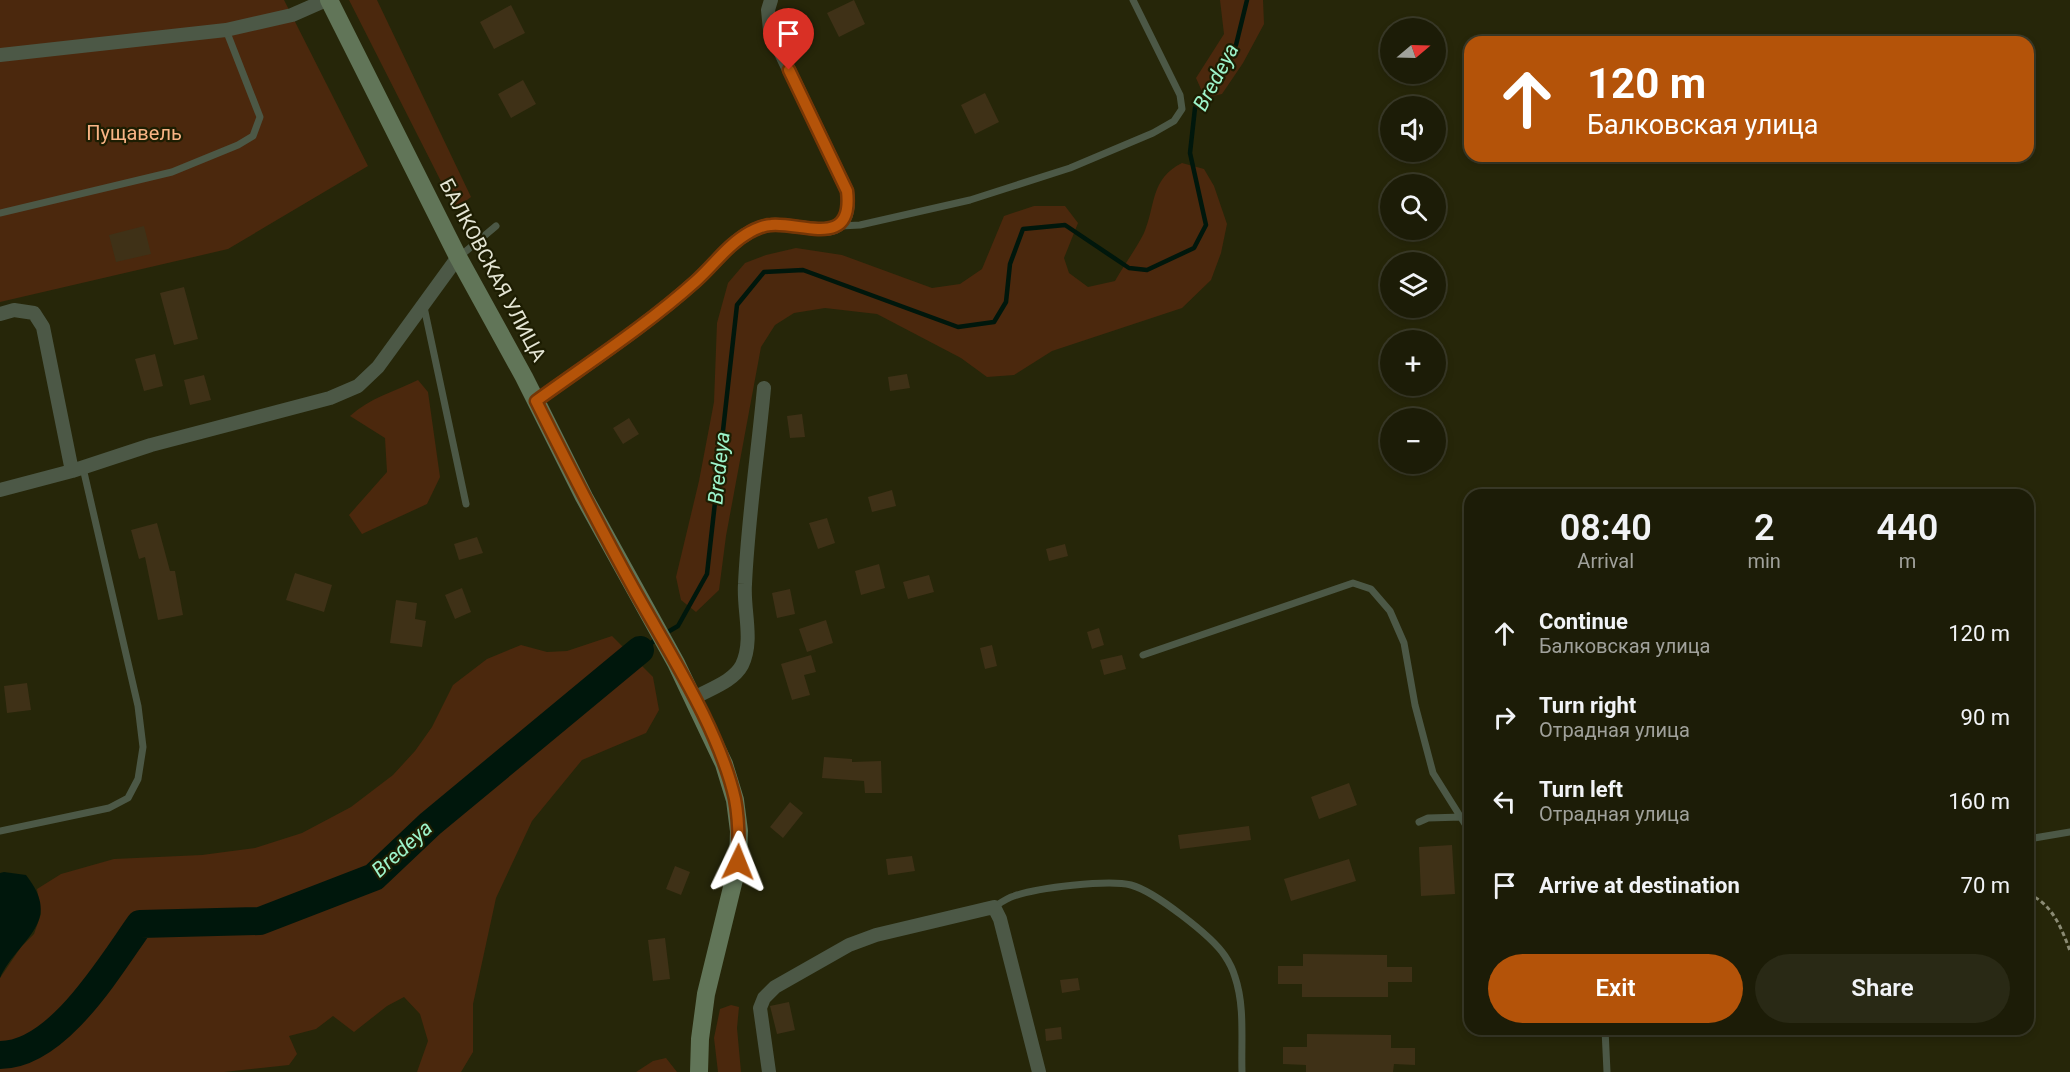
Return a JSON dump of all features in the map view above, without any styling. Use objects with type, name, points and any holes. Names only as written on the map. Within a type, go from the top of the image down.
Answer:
[{"type":"main road","name":"БАЛКОВСКАЯ УЛИЦА","points":[[327,0],[458,257],[676,663],[724,764],[735,800],[739,831],[738,862],[706,994],[700,1039],[699,1072]]},
{"type":"street","points":[[0,55],[226,30],[292,15],[327,0]]},
{"type":"street","points":[[536,401],[697,281],[727,249],[750,232],[771,225],[817,231],[834,227],[845,216],[849,206],[847,191],[770,30],[768,10],[771,0]]},
{"type":"street","points":[[0,490],[77,470],[151,445],[330,398],[358,386],[378,367],[458,257]]},
{"type":"street","points":[[0,314],[14,310],[34,314],[43,327],[77,470]]},
{"type":"street","points":[[694,698],[733,677],[746,654],[748,631],[744,585],[764,388]]},
{"type":"street","points":[[769,1072],[760,1008],[764,998],[775,987],[849,945],[876,935],[994,907],[1000,919],[1039,1072]]},
{"type":"lane","points":[[834,227],[860,225],[970,200],[1081,164],[1174,121],[1182,109],[1180,95],[1133,0]]},
{"type":"lane","points":[[0,213],[171,172],[238,145],[253,136],[260,117],[226,30]]},
{"type":"lane","points":[[458,257],[496,226]]},
{"type":"lane","points":[[423,304],[466,504]]},
{"type":"lane","points":[[0,831],[109,808],[128,798],[138,779],[143,747],[138,706],[77,470]]},
{"type":"lane","points":[[1143,655],[1353,584],[1371,589],[1390,611],[1404,643],[1415,705],[1433,773],[1464,821]]},
{"type":"lane","points":[[1419,822],[1428,818],[1462,817]]},
{"type":"lane","points":[[2034,838],[2070,832]]},
{"type":"lane","points":[[994,907],[1011,897],[1027,892],[1107,883],[1132,885],[1149,893],[1208,937],[1226,957],[1235,978],[1240,1003],[1242,1072]]},
{"type":"lane","points":[[1605,1035],[1607,1072]]},
{"type":"path","points":[[2034,896],[2061,924],[2070,951]]},
{"type":"green space","name":"Пущавель","points":[[0,0],[284,0],[368,166],[228,249],[0,302]]},
{"type":"green space","points":[[349,0],[377,0],[471,197],[455,209]]},
{"type":"green space","points":[[1220,0],[1263,0],[1264,24],[1243,63],[1222,94],[1205,98],[1196,78],[1224,34]]},
{"type":"green space","points":[[1182,163],[1204,169],[1214,186],[1227,224],[1221,253],[1211,280],[1182,308],[1052,351],[1014,375],[987,377],[961,358],[877,314],[825,308],[794,313],[775,325],[761,347],[726,536],[719,590],[696,612],[681,600],[676,577],[699,481],[714,402],[717,323],[728,283],[745,263],[796,248],[842,255],[932,288],[960,284],[982,269],[1004,216],[1034,206],[1065,206],[1078,223],[1064,258],[1069,273],[1088,287],[1115,281],[1144,233],[1159,185],[1172,169]]},
{"type":"green space","points":[[418,380],[428,392],[440,477],[427,504],[362,534],[349,515],[387,472],[385,438],[350,416],[374,400]]},
{"type":"green space","points":[[612,636],[653,677],[659,710],[646,733],[582,760],[532,821],[496,898],[473,1004],[473,1052],[461,1072],[417,1072],[428,1041],[420,1014],[404,997],[387,1006],[354,1032],[333,1016],[316,1029],[289,1036],[297,1054],[289,1065],[224,1072],[0,1072],[0,978],[21,947],[34,934],[41,914],[37,889],[61,874],[114,859],[202,855],[255,848],[302,833],[351,807],[393,775],[415,751],[432,727],[453,685],[487,659],[521,645],[547,652],[567,651]]},
{"type":"green space","points":[[731,1005],[739,1007],[737,1028],[741,1072],[718,1072],[714,1038],[720,1009]]},
{"type":"green space","points":[[666,1058],[677,1072],[636,1072],[653,1061]]},
{"type":"shaded area","points":[[0,873],[26,875],[37,892],[41,906],[34,930],[0,978]]},
{"type":"building","points":[[854,0],[865,24],[839,37],[827,13]]},
{"type":"building","points":[[511,5],[525,33],[494,49],[480,22]]},
{"type":"building","points":[[523,80],[536,104],[511,118],[498,94]]},
{"type":"building","points":[[985,93],[999,122],[975,134],[961,105]]},
{"type":"building","points":[[144,226],[151,254],[116,262],[109,235]]},
{"type":"building","points":[[184,287],[198,339],[174,345],[160,293]]},
{"type":"building","points":[[155,354],[163,386],[144,391],[135,359]]},
{"type":"building","points":[[907,374],[910,388],[890,391],[888,377]]},
{"type":"building","points":[[204,375],[211,400],[190,405],[184,380]]},
{"type":"building","points":[[802,414],[805,437],[790,438],[787,416]]},
{"type":"building","points":[[629,418],[639,434],[623,444],[613,428]]},
{"type":"building","points":[[892,490],[896,506],[872,512],[868,497]]},
{"type":"building","points":[[827,518],[835,543],[818,549],[809,523]]},
{"type":"building","points":[[157,523],[170,571],[175,571],[183,615],[158,620],[145,557],[139,559],[131,530]]},
{"type":"building","points":[[477,537],[483,553],[459,560],[454,544]]},
{"type":"building","points":[[1065,544],[1068,556],[1049,561],[1046,549]]},
{"type":"building","points":[[879,564],[885,588],[861,595],[855,571]]},
{"type":"building","points":[[295,573],[332,585],[324,612],[286,600]]},
{"type":"building","points":[[929,575],[934,592],[908,599],[903,582]]},
{"type":"building","points":[[462,588],[471,612],[455,619],[445,595]]},
{"type":"building","points":[[790,589],[795,614],[777,618],[772,593]]},
{"type":"building","points":[[396,600],[417,603],[415,619],[426,621],[422,647],[390,643]]},
{"type":"building","points":[[826,620],[833,643],[807,652],[799,629]]},
{"type":"building","points":[[1099,628],[1104,645],[1092,649],[1087,632]]},
{"type":"building","points":[[992,645],[997,666],[985,669],[980,648]]},
{"type":"building","points":[[811,655],[816,672],[804,675],[810,695],[792,700],[781,664]]},
{"type":"building","points":[[1122,655],[1126,669],[1104,675],[1100,660]]},
{"type":"building","points":[[27,683],[31,710],[7,713],[4,686]]},
{"type":"building","points":[[824,757],[852,759],[852,762],[881,761],[882,793],[865,793],[864,781],[822,778]]},
{"type":"building","points":[[1349,783],[1357,805],[1319,819],[1311,797]]},
{"type":"building","points":[[790,802],[803,813],[783,838],[770,827]]},
{"type":"building","points":[[1249,826],[1251,840],[1180,849],[1178,835]]},
{"type":"building","points":[[1452,845],[1455,894],[1421,896],[1419,847]]},
{"type":"building","points":[[912,856],[915,871],[888,875],[886,859]]},
{"type":"building","points":[[1349,859],[1356,881],[1291,901],[1284,879]]},
{"type":"building","points":[[675,866],[690,872],[681,895],[666,889]]},
{"type":"building","points":[[665,938],[670,979],[653,981],[648,940]]},
{"type":"building","points":[[1303,954],[1387,955],[1387,967],[1412,967],[1412,982],[1388,982],[1388,997],[1302,997],[1302,984],[1278,984],[1278,966],[1303,966]]},
{"type":"building","points":[[1078,978],[1080,990],[1062,993],[1060,980]]},
{"type":"building","points":[[789,1002],[795,1030],[777,1034],[770,1006]]},
{"type":"building","points":[[1061,1027],[1062,1039],[1046,1041],[1045,1029]]},
{"type":"building","points":[[1307,1034],[1391,1035],[1391,1048],[1415,1048],[1415,1065],[1394,1064],[1393,1072],[1306,1072],[1306,1065],[1283,1064],[1283,1047],[1307,1047]]},
{"type":"waterway","name":"Bredeya","points":[[666,633],[678,626],[707,574],[737,305],[764,272],[803,270],[958,327],[994,322],[1006,302],[1010,264],[1023,229],[1065,225],[1129,268],[1147,270],[1194,248],[1206,225],[1190,153],[1195,108],[1236,45],[1247,0]]},
{"type":"waterway","name":"Bredeya","points":[[640,650],[659,638]]},
{"type":"waterway","name":"Bredeya","points":[[0,1055],[21,1051],[42,1040],[62,1025],[98,984],[140,924],[260,921],[374,877],[430,824],[640,650]]},
{"type":"route","points":[[738,862],[739,831],[735,800],[724,764],[676,663],[594,516],[536,401],[682,293],[697,281],[727,249],[750,232],[771,225],[817,231],[834,227],[845,216],[849,206],[847,191],[789,70]]}]
